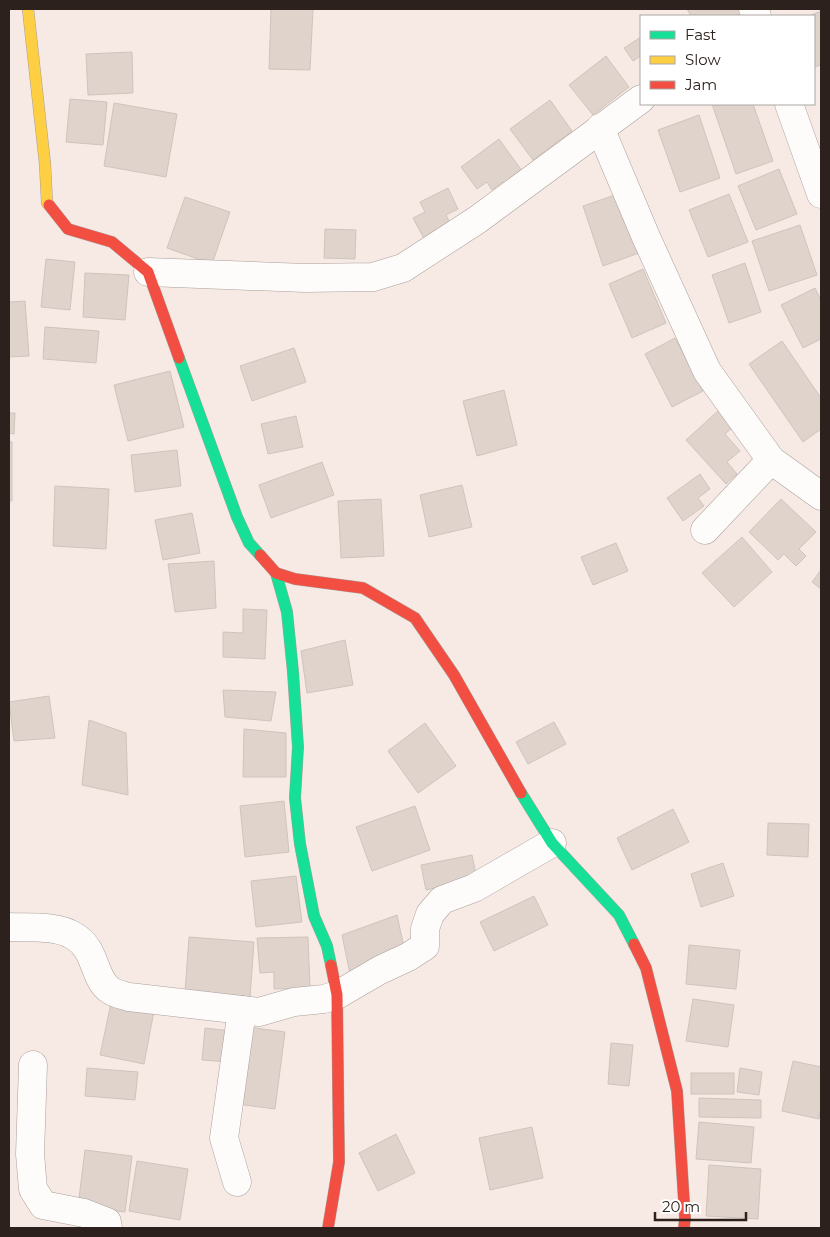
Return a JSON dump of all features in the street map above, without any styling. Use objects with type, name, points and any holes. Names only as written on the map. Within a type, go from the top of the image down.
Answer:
[{"type":"main road","points":[[28,9],[45,164],[47,203],[68,229],[112,242],[148,272],[237,518],[249,543],[276,573],[287,612],[298,747],[295,798],[300,844],[314,916],[326,946],[337,995],[339,1162],[328,1228]]},
{"type":"main road","points":[[276,573],[295,579],[363,588],[415,618],[454,675],[504,765],[552,843],[618,915],[646,968],[677,1091],[685,1218],[684,1228]]},
{"type":"street","points":[[148,272],[305,278],[373,277],[403,268],[477,220],[640,100]]},
{"type":"street","points":[[789,105],[821,194]]},
{"type":"street","points":[[600,128],[646,237],[708,371],[771,460],[821,496]]},
{"type":"street","points":[[705,530],[771,460]]},
{"type":"street","points":[[9,927],[57,930],[74,936],[86,946],[95,961],[101,979],[110,990],[128,997],[259,1012],[294,1002],[324,1000],[408,957],[425,946],[425,929],[430,914],[442,900],[474,888],[552,843]]},
{"type":"street","points":[[237,1182],[224,1138],[242,1010]]},
{"type":"street","points":[[33,1065],[30,1154],[33,1189],[43,1205],[84,1213],[107,1222],[108,1228]]},
{"type":"building","points":[[271,9],[313,9],[310,70],[269,69]]},
{"type":"building","points":[[687,9],[740,9],[743,15],[690,15]]},
{"type":"building","points":[[821,11],[821,65],[815,67],[815,15],[811,15]]},
{"type":"building","points":[[640,38],[640,57],[633,61],[624,48]]},
{"type":"building","points":[[132,52],[133,93],[88,95],[86,54]]},
{"type":"building","points":[[606,56],[629,87],[593,115],[569,85]]},
{"type":"building","points":[[70,99],[107,102],[103,145],[66,142]]},
{"type":"building","points":[[550,100],[572,131],[533,160],[510,129]]},
{"type":"building","points":[[114,103],[177,114],[166,177],[104,166]]},
{"type":"building","points":[[712,105],[753,105],[773,161],[736,174]]},
{"type":"building","points":[[699,115],[720,178],[680,192],[658,130]]},
{"type":"building","points":[[499,139],[525,175],[508,188],[503,182],[492,190],[487,182],[477,189],[461,167]]},
{"type":"building","points":[[779,169],[797,214],[756,230],[738,186]]},
{"type":"building","points":[[448,188],[458,209],[446,215],[451,225],[428,246],[413,218],[425,212],[420,202]]},
{"type":"building","points":[[618,194],[639,253],[603,266],[583,206]]},
{"type":"building","points":[[729,194],[748,242],[708,257],[689,210]]},
{"type":"building","points":[[185,197],[230,212],[212,264],[167,248]]},
{"type":"building","points":[[800,225],[817,275],[769,291],[752,241]]},
{"type":"building","points":[[325,229],[356,230],[355,259],[324,258]]},
{"type":"building","points":[[46,259],[75,262],[70,310],[41,307]]},
{"type":"building","points":[[745,263],[761,312],[729,323],[712,275]]},
{"type":"building","points":[[643,269],[666,323],[632,338],[609,284]]},
{"type":"building","points":[[85,273],[129,275],[125,320],[83,317]]},
{"type":"building","points":[[815,288],[821,300],[821,339],[803,348],[781,305]]},
{"type":"building","points":[[25,301],[29,356],[9,357],[9,302]]},
{"type":"building","points":[[45,327],[99,331],[96,363],[43,359]]},
{"type":"building","points":[[675,338],[703,391],[672,407],[645,354]]},
{"type":"building","points":[[782,341],[821,398],[821,429],[803,442],[749,364]]},
{"type":"building","points":[[294,348],[306,382],[252,401],[240,366]]},
{"type":"building","points":[[170,371],[184,427],[128,441],[114,385]]},
{"type":"building","points":[[504,390],[517,445],[477,456],[463,401]]},
{"type":"building","points":[[719,410],[733,427],[725,434],[740,451],[727,462],[737,474],[726,484],[686,440]]},
{"type":"building","points":[[9,413],[15,413],[14,434],[9,433]]},
{"type":"building","points":[[296,416],[303,447],[268,454],[261,424]]},
{"type":"building","points":[[9,441],[12,442],[12,501],[9,501]]},
{"type":"building","points":[[177,450],[181,486],[135,492],[131,455]]},
{"type":"building","points":[[322,462],[334,495],[271,518],[259,485]]},
{"type":"building","points":[[700,474],[710,489],[698,498],[704,506],[683,521],[667,498]]},
{"type":"building","points":[[462,485],[472,527],[429,537],[420,495]]},
{"type":"building","points":[[55,486],[109,489],[106,549],[53,546]]},
{"type":"building","points":[[381,499],[384,556],[341,558],[338,501]]},
{"type":"building","points":[[781,499],[816,532],[799,549],[806,556],[796,566],[784,554],[778,560],[749,532]]},
{"type":"building","points":[[192,513],[200,553],[163,560],[155,520]]},
{"type":"building","points":[[742,537],[772,572],[734,607],[702,573]]},
{"type":"building","points":[[616,543],[628,571],[593,585],[581,557]]},
{"type":"building","points":[[214,561],[216,608],[175,612],[168,564]]},
{"type":"building","points":[[821,570],[821,589],[812,582]]},
{"type":"building","points":[[243,609],[267,610],[265,659],[223,657],[223,632],[243,633]]},
{"type":"building","points":[[345,640],[353,685],[307,693],[301,651]]},
{"type":"building","points":[[223,690],[276,692],[271,721],[225,717]]},
{"type":"building","points":[[49,696],[55,738],[14,741],[9,702]]},
{"type":"building","points":[[89,720],[126,733],[128,795],[82,785]]},
{"type":"building","points":[[554,722],[566,744],[528,764],[516,742]]},
{"type":"building","points":[[425,723],[456,766],[418,793],[388,751]]},
{"type":"building","points":[[244,729],[286,733],[286,777],[243,777]]},
{"type":"building","points":[[284,801],[289,852],[245,857],[240,806]]},
{"type":"building","points":[[415,806],[430,850],[372,871],[356,827]]},
{"type":"building","points":[[673,809],[689,842],[632,870],[617,838]]},
{"type":"building","points":[[768,823],[809,824],[808,857],[767,855]]},
{"type":"building","points":[[472,855],[477,879],[426,890],[421,865]]},
{"type":"building","points":[[723,863],[734,896],[701,907],[691,874]]},
{"type":"building","points":[[296,876],[302,922],[256,927],[251,881]]},
{"type":"building","points":[[534,896],[548,925],[494,951],[480,922]]},
{"type":"building","points":[[397,915],[404,947],[350,974],[342,935]]},
{"type":"building","points":[[189,937],[254,942],[250,997],[185,992]]},
{"type":"building","points":[[308,937],[310,988],[274,989],[274,972],[260,973],[257,938]]},
{"type":"building","points":[[689,945],[740,950],[736,989],[686,984]]},
{"type":"building","points":[[693,999],[734,1005],[728,1047],[686,1041]]},
{"type":"building","points":[[111,1003],[154,1011],[144,1064],[100,1055]]},
{"type":"building","points":[[248,1027],[285,1032],[275,1109],[237,1104]]},
{"type":"building","points":[[205,1028],[231,1031],[228,1062],[202,1060]]},
{"type":"building","points":[[611,1043],[633,1045],[629,1086],[608,1084]]},
{"type":"building","points":[[793,1061],[821,1067],[819,1119],[782,1111]]},
{"type":"building","points":[[87,1068],[138,1072],[135,1100],[85,1096]]},
{"type":"building","points":[[740,1068],[762,1072],[759,1095],[737,1092]]},
{"type":"building","points":[[691,1073],[734,1073],[734,1094],[691,1094]]},
{"type":"building","points":[[699,1098],[761,1100],[761,1118],[699,1117]]},
{"type":"building","points":[[699,1122],[754,1127],[751,1163],[696,1159]]},
{"type":"building","points":[[532,1127],[543,1178],[490,1190],[479,1138]]},
{"type":"building","points":[[396,1134],[415,1173],[378,1191],[359,1153]]},
{"type":"building","points":[[85,1150],[132,1156],[125,1212],[78,1206]]},
{"type":"building","points":[[137,1161],[188,1169],[180,1220],[129,1211]]},
{"type":"building","points":[[709,1165],[761,1169],[758,1219],[706,1216]]},
{"type":"traffic: fast","points":[[179,358],[237,517],[249,543],[260,555]]},
{"type":"traffic: fast","points":[[276,573],[287,612],[293,672],[298,747],[295,798],[300,844],[314,916],[327,946],[331,965]]},
{"type":"traffic: fast","points":[[521,793],[552,843],[619,915],[634,944]]},
{"type":"traffic: slow","points":[[28,9],[45,164],[47,203],[49,205]]},
{"type":"traffic: jam","points":[[49,205],[68,229],[112,242],[148,272],[179,358]]},
{"type":"traffic: jam","points":[[260,555],[276,573],[295,579],[363,588],[415,618],[454,675],[521,793]]},
{"type":"traffic: jam","points":[[634,944],[646,968],[677,1091],[685,1218],[684,1228]]},
{"type":"traffic: jam","points":[[328,1228],[339,1162],[337,995],[331,965]]}]
